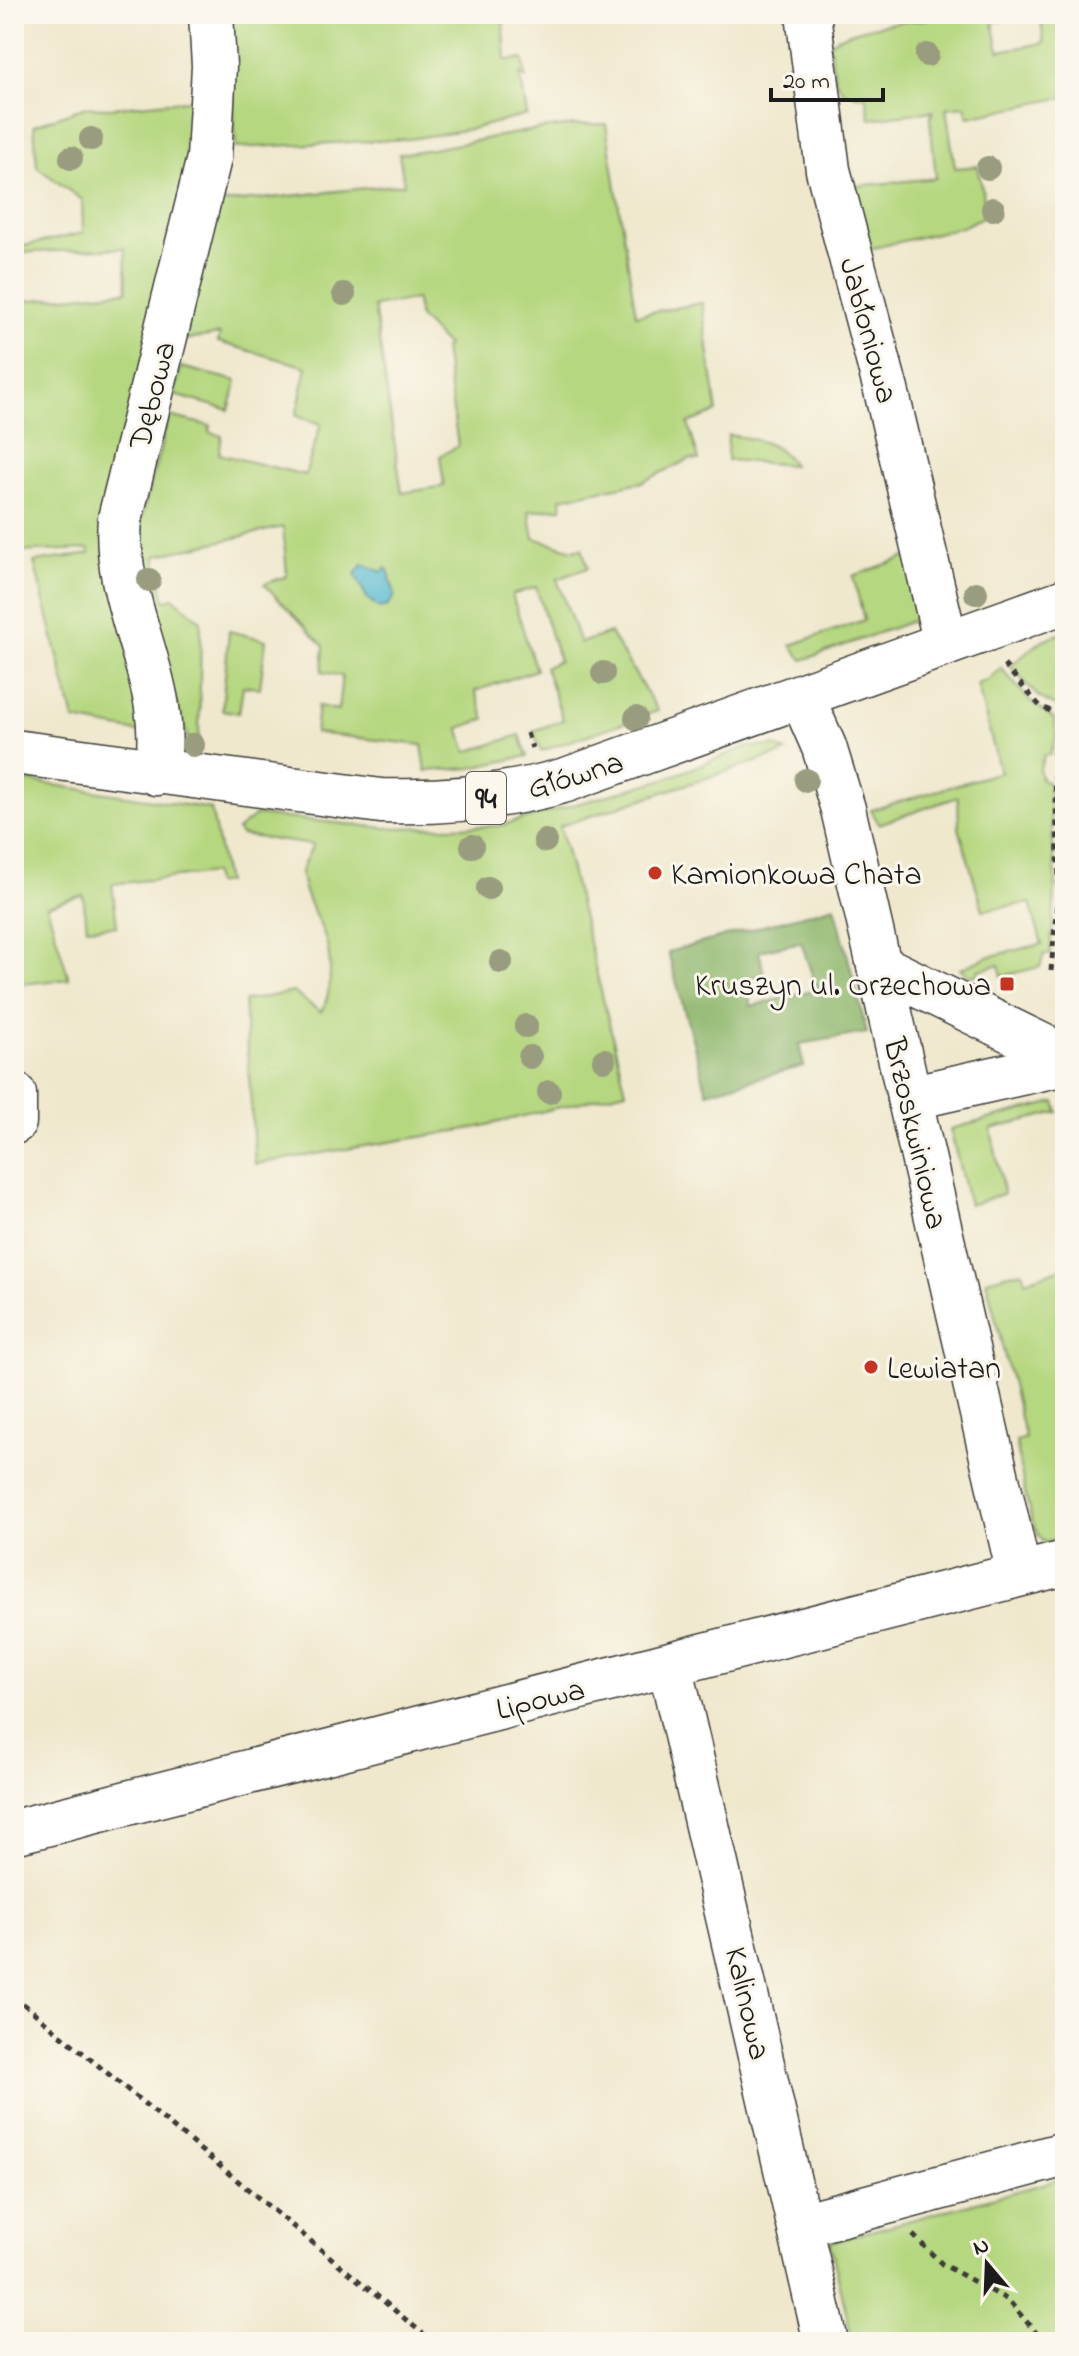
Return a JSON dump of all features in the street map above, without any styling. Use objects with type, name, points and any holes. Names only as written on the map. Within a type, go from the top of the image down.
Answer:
[{"type":"street","name":"Dębowa","points":[[156,773],[160,753],[160,717],[117,550],[120,519],[209,158],[214,66],[211,14]]},
{"type":"street","name":"Jabłoniowa","points":[[808,14],[828,170],[886,390],[946,644]]},
{"type":"street","name":"Główna","points":[[14,752],[381,801],[450,802],[534,789],[566,780],[1065,601]]},
{"type":"street","name":"Brzoskwiniowa","points":[[802,697],[812,715],[839,797],[1019,1574]]},
{"type":"street","points":[[879,966],[1065,1057]]},
{"type":"street","points":[[909,1098],[1065,1063]]},
{"type":"street","points":[[14,1094],[14,1122]]},
{"type":"street","name":"Lipowa","points":[[14,1832],[1065,1563]]},
{"type":"street","name":"Kalinowa","points":[[670,1665],[826,2342]]},
{"type":"street","points":[[801,2225],[1065,2154]]},
{"type":"path","points":[[1003,663],[1040,706],[1065,718]]},
{"type":"path","points":[[1051,971],[1059,879],[1052,782],[1054,752],[1065,727]]},
{"type":"path","points":[[527,733],[532,750]]},
{"type":"path","points":[[1056,922],[1065,903]]},
{"type":"path","points":[[14,1996],[433,2342]]},
{"type":"path","points":[[880,2204],[942,2264],[1008,2300],[1044,2342]]},
{"type":"green space","points":[[228,14],[503,14],[506,60],[523,59],[526,78],[520,74],[527,115],[471,129],[410,139],[236,148]]},
{"type":"green space","points":[[971,14],[1003,14],[1004,20],[993,22],[999,51],[1044,43],[1041,20],[1047,19],[1046,14],[1065,14],[1065,97],[968,117],[965,106],[946,108],[955,168],[978,166],[987,215],[962,227],[865,250],[845,187],[936,178],[930,119],[933,111],[870,119],[866,97],[844,92],[835,79],[829,43],[858,30],[877,26]]},
{"type":"green space","points":[[198,99],[187,186],[108,531],[143,733],[74,720],[34,562],[90,554],[89,549],[14,552],[14,302],[127,291],[125,248],[14,253],[14,248],[83,233],[82,200],[37,167],[34,125],[86,107],[109,108]]},
{"type":"green space","points":[[606,124],[636,315],[702,303],[717,412],[688,423],[699,460],[690,459],[642,482],[561,498],[562,508],[529,511],[534,538],[573,550],[582,548],[588,568],[557,579],[580,643],[610,633],[658,711],[541,751],[533,731],[563,720],[545,667],[559,661],[536,587],[512,595],[536,670],[475,691],[485,719],[459,728],[467,752],[520,735],[527,756],[471,768],[426,771],[422,745],[315,733],[318,706],[338,710],[342,676],[322,672],[324,646],[264,584],[287,576],[283,527],[155,556],[165,600],[174,598],[201,621],[199,738],[188,739],[130,561],[169,416],[211,426],[209,432],[222,436],[219,454],[305,475],[321,424],[296,416],[307,367],[218,342],[220,334],[184,340],[212,204],[404,184],[399,154],[579,125]],"holes":[[[416,299],[419,317],[447,346],[444,348],[458,446],[440,456],[444,486],[402,493],[374,306]]]},
{"type":"green space","points":[[181,367],[237,381],[229,410],[174,395]]},
{"type":"green space","points":[[728,435],[773,446],[793,465],[727,460]]},
{"type":"green space","points":[[909,556],[926,616],[803,660],[791,645],[864,620],[853,576]]},
{"type":"green space","points":[[229,631],[266,640],[260,688],[243,686],[239,713],[222,710]]},
{"type":"green space","points":[[1065,632],[1065,691],[1058,697],[1065,703],[1065,708],[1041,698],[1010,666],[1043,640]]},
{"type":"green space","points":[[1001,668],[1029,700],[1054,719],[1057,736],[1050,755],[1044,755],[1039,771],[1042,780],[1048,783],[1056,880],[1050,955],[1044,954],[1040,967],[1002,976],[999,965],[978,970],[978,974],[971,976],[960,969],[987,957],[1042,944],[1030,903],[983,910],[959,828],[958,797],[879,824],[871,810],[1000,772],[977,684],[988,680]]},
{"type":"green space","points":[[774,746],[786,752],[560,826],[626,1091],[475,1128],[255,1164],[244,1001],[293,992],[321,1012],[328,993],[330,970],[325,936],[306,895],[301,874],[313,845],[241,835],[237,830],[256,815],[385,828],[499,826],[665,779],[746,747]]},
{"type":"green space","points":[[14,779],[211,809],[226,882],[215,884],[213,873],[112,884],[117,926],[87,928],[83,895],[47,906],[69,979],[14,985]]},
{"type":"green space","points":[[835,906],[867,1033],[799,1044],[804,1066],[707,1092],[668,952]],"holes":[[[801,942],[817,990],[751,1006],[745,979],[764,974],[759,951]]]},
{"type":"green space","points":[[1055,1102],[1058,1112],[991,1129],[1004,1194],[969,1205],[950,1129]]},
{"type":"green space","points":[[1065,1267],[1065,1537],[1045,1543],[1034,1524],[1026,1495],[1016,1441],[1025,1438],[986,1280],[1022,1271],[1025,1281]]},
{"type":"green space","points":[[1065,2178],[1065,2342],[853,2342],[830,2242]]},
{"type":"water","points":[[363,564],[382,572],[385,568],[388,570],[395,595],[388,606],[379,608],[367,598],[355,574]]},
{"type":"place","name":"Kamionkowa Chata","points":[[655,873]]},
{"type":"place","name":"Kruszyn ul. Orzechowa","points":[[1007,984]]},
{"type":"place","name":"Lewiatan","points":[[871,1367]]}]
